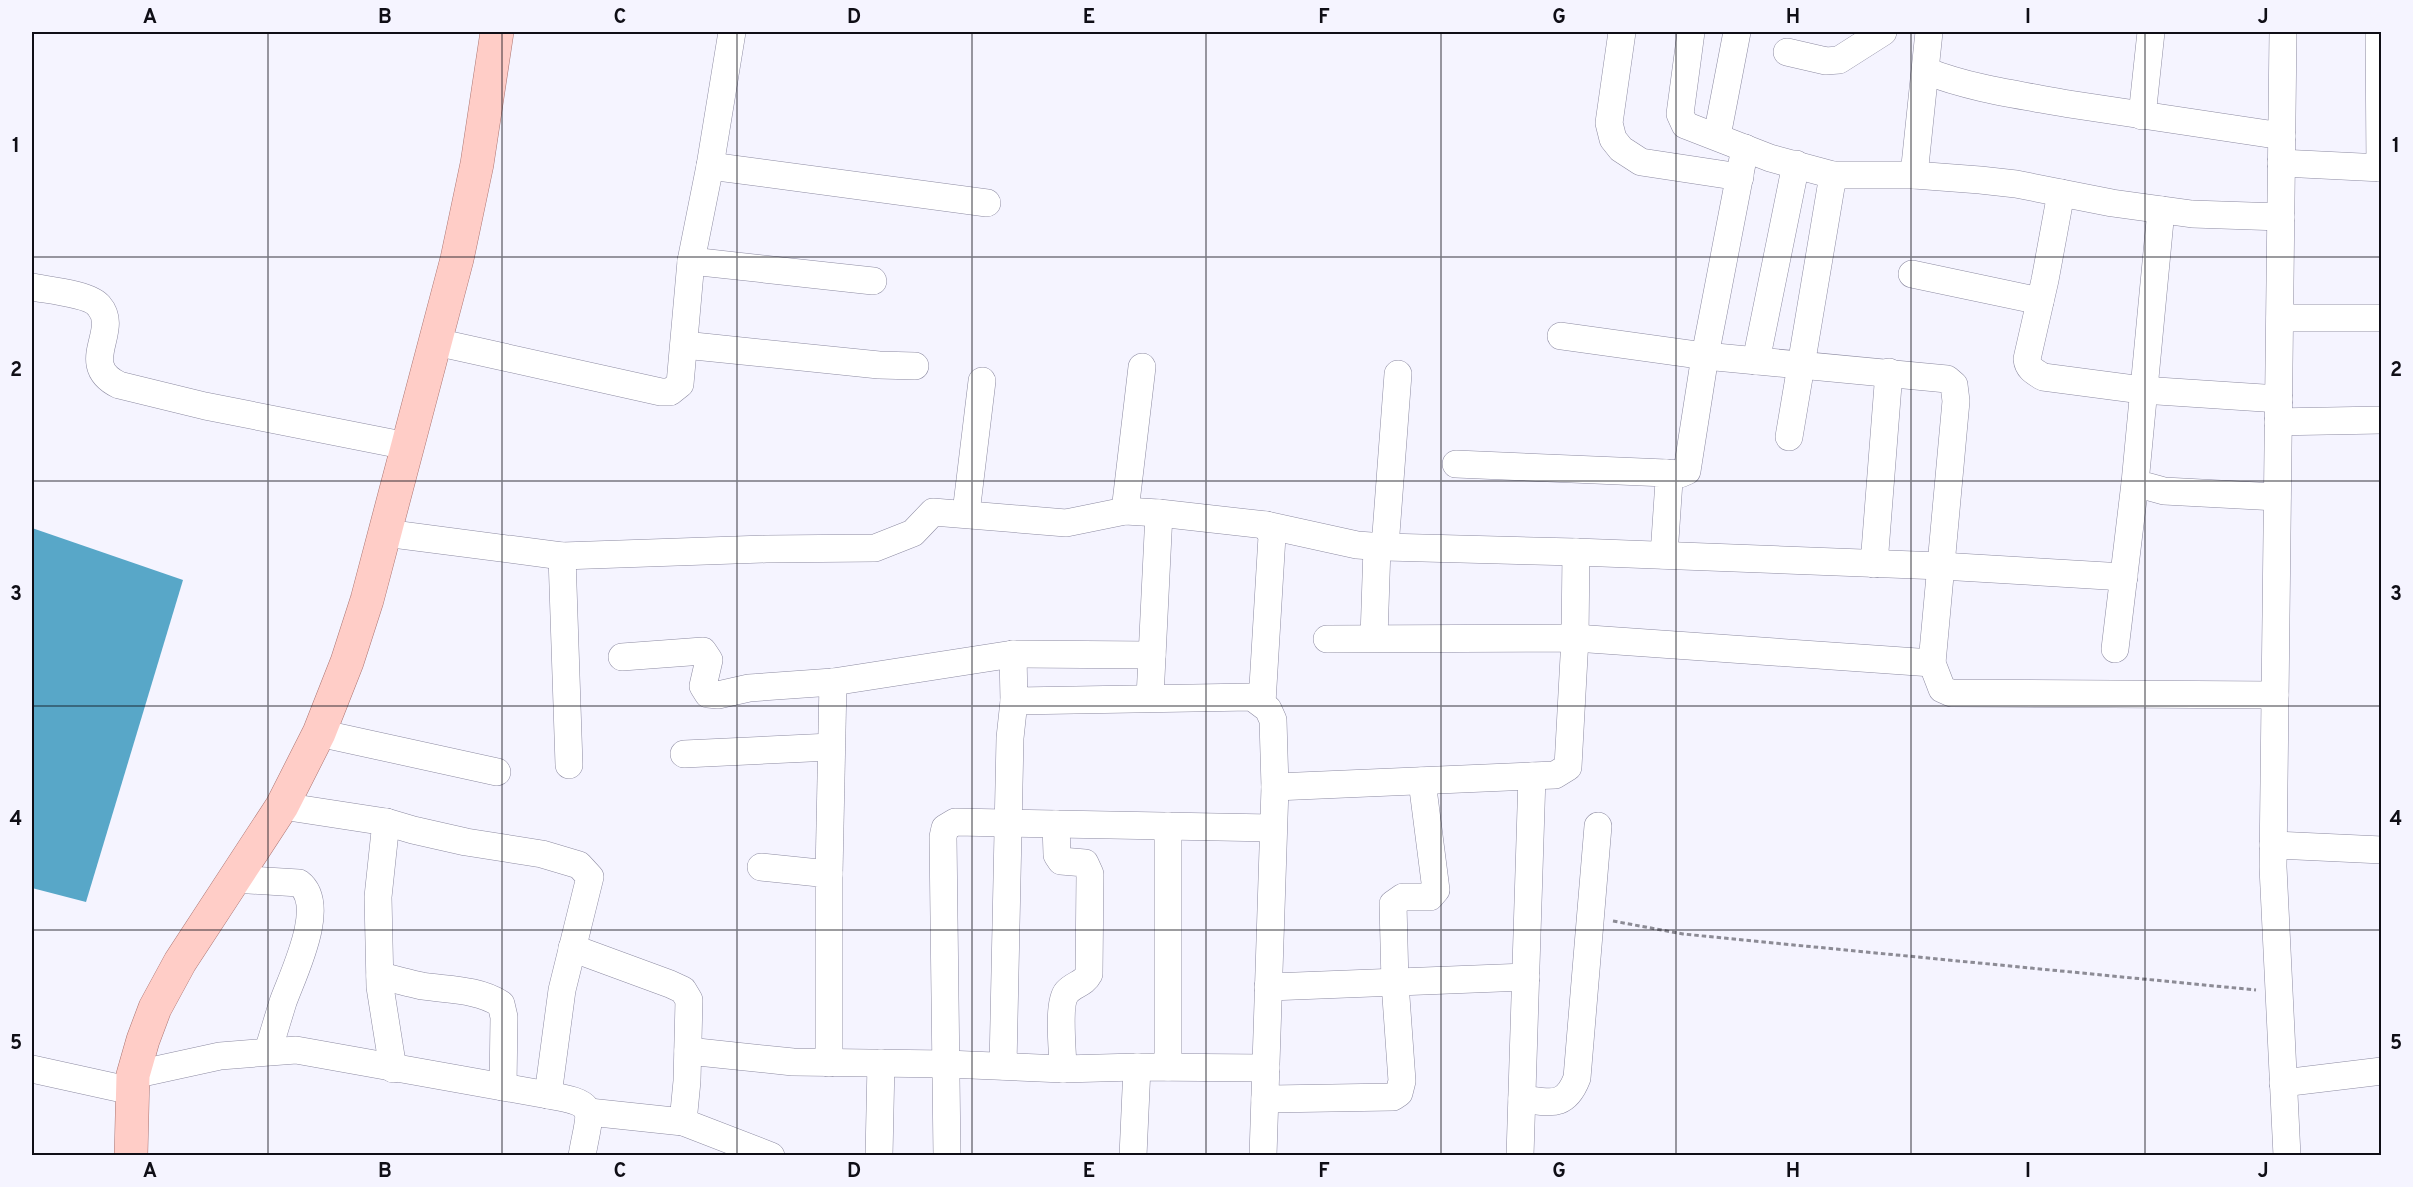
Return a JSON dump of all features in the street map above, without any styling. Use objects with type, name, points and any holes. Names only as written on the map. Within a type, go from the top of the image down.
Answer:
[{"type":"main road","points":[[131,1155],[133,1083],[143,1040],[155,1008],[180,962],[282,806],[319,733],[348,663],[367,600],[457,259],[477,164],[497,32]]},
{"type":"street","points":[[436,342],[661,392],[670,392],[680,384],[692,261],[732,32]]},
{"type":"street","points":[[1622,32],[1609,123],[1613,139],[1621,149],[1641,162],[1740,177]]},
{"type":"street","points":[[1691,32],[1681,120],[1685,124],[1745,148],[1796,164],[1833,175],[1914,175],[2016,184],[2192,214],[2281,217]]},
{"type":"street","points":[[1717,136],[1737,32]]},
{"type":"street","points":[[1787,52],[1826,61],[1839,60],[1883,32]]},
{"type":"street","points":[[1914,175],[1929,32]]},
{"type":"street","points":[[2142,116],[2151,32]]},
{"type":"street","points":[[2283,32],[2273,845],[2287,1155]]},
{"type":"street","points":[[2282,164],[2381,168],[2379,32]]},
{"type":"street","points":[[1926,71],[1958,84],[2142,116],[2282,136]]},
{"type":"street","points":[[1456,464],[1680,474],[1687,471],[1705,356],[1745,148]]},
{"type":"street","points":[[1756,361],[1796,164]]},
{"type":"street","points":[[710,166],[987,203]]},
{"type":"street","points":[[1789,437],[1833,175]]},
{"type":"street","points":[[2061,193],[2027,359],[2032,371],[2043,377],[2278,410],[2382,420]]},
{"type":"street","points":[[2115,649],[2161,210]]},
{"type":"street","points":[[692,261],[873,281]]},
{"type":"street","points":[[1912,274],[2040,301]]},
{"type":"street","points":[[32,287],[89,299],[99,306],[105,320],[99,360],[100,370],[108,379],[119,385],[205,406],[407,446]]},
{"type":"street","points":[[2280,318],[2382,318]]},
{"type":"street","points":[[1561,336],[1705,356],[1947,379],[1954,386],[1956,401],[1932,663],[1942,689],[1952,693],[2275,696]]},
{"type":"street","points":[[684,345],[879,365],[915,366]]},
{"type":"street","points":[[1125,511],[1142,367]]},
{"type":"street","points":[[1874,564],[1889,372]]},
{"type":"street","points":[[1374,639],[1398,374]]},
{"type":"street","points":[[966,513],[982,381]]},
{"type":"street","points":[[1664,555],[1669,481],[1666,473]]},
{"type":"street","points":[[2134,483],[2164,491],[2277,497]]},
{"type":"street","points":[[385,533],[562,556],[766,549],[876,548],[913,533],[933,512],[1065,523],[1125,511],[1266,525],[1357,545],[1381,547],[1941,566],[2124,577]]},
{"type":"street","points":[[1150,698],[1159,513]]},
{"type":"street","points":[[1262,703],[1272,536],[1266,525]]},
{"type":"street","points":[[1275,787],[1555,775],[1568,767],[1575,638],[1576,552]]},
{"type":"street","points":[[562,556],[568,765]]},
{"type":"street","points":[[1327,639],[1575,638],[1932,663]]},
{"type":"street","points":[[622,657],[703,651],[709,660],[703,686],[708,694],[718,695],[749,687],[833,682],[1013,654],[1152,655]]},
{"type":"street","points":[[1003,1066],[1010,824],[1010,738],[1014,701],[1013,654]]},
{"type":"street","points":[[829,1063],[829,874],[833,682]]},
{"type":"street","points":[[1014,701],[1252,697],[1268,709],[1273,720],[1275,787],[1263,1155]]},
{"type":"street","points":[[319,733],[497,772]]},
{"type":"street","points":[[684,754],[831,747]]},
{"type":"street","points":[[1520,1155],[1532,776]]},
{"type":"street","points":[[1265,1099],[1393,1097],[1399,1094],[1402,1080],[1395,983],[1393,904],[1403,897],[1430,897],[1436,890],[1422,781]]},
{"type":"street","points":[[282,806],[386,822],[466,842],[542,854],[579,865],[590,877],[562,990],[548,1095]]},
{"type":"street","points":[[386,822],[378,897],[380,976],[393,1069]]},
{"type":"street","points":[[947,1155],[943,837],[945,828],[955,822],[1273,828]]},
{"type":"street","points":[[1056,824],[1058,855],[1061,861],[1085,863],[1090,874],[1089,974],[1080,984],[1068,990],[1062,1002],[1063,1069]]},
{"type":"street","points":[[1168,826],[1168,1067]]},
{"type":"street","points":[[1522,1099],[1554,1103],[1566,1098],[1572,1091],[1577,1078],[1598,826]]},
{"type":"street","points":[[2273,845],[2382,850]]},
{"type":"street","points":[[761,867],[829,874]]},
{"type":"street","points":[[233,879],[299,883],[306,889],[310,905],[308,934],[268,1051]]},
{"type":"street","points":[[572,948],[670,984],[683,990],[689,999],[683,1122]]},
{"type":"street","points":[[380,976],[421,986],[479,994],[501,1004],[504,1017],[503,1087]]},
{"type":"street","points":[[1268,987],[1526,977]]},
{"type":"street","points":[[32,1069],[133,1083],[220,1056],[296,1050],[578,1102],[585,1105],[589,1112],[582,1155]]},
{"type":"street","points":[[687,1051],[793,1062],[947,1064],[1063,1069],[1137,1066],[1266,1068]]},
{"type":"street","points":[[879,1155],[881,1063]]},
{"type":"street","points":[[1133,1155],[1137,1066]]},
{"type":"street","points":[[2283,1083],[2382,1071]]},
{"type":"street","points":[[589,1112],[683,1122],[771,1155]]},
{"type":"path","points":[[1590,916],[1683,934],[2279,992]]},
{"type":"water","points":[[32,528],[183,580],[86,902],[32,888]]}]
